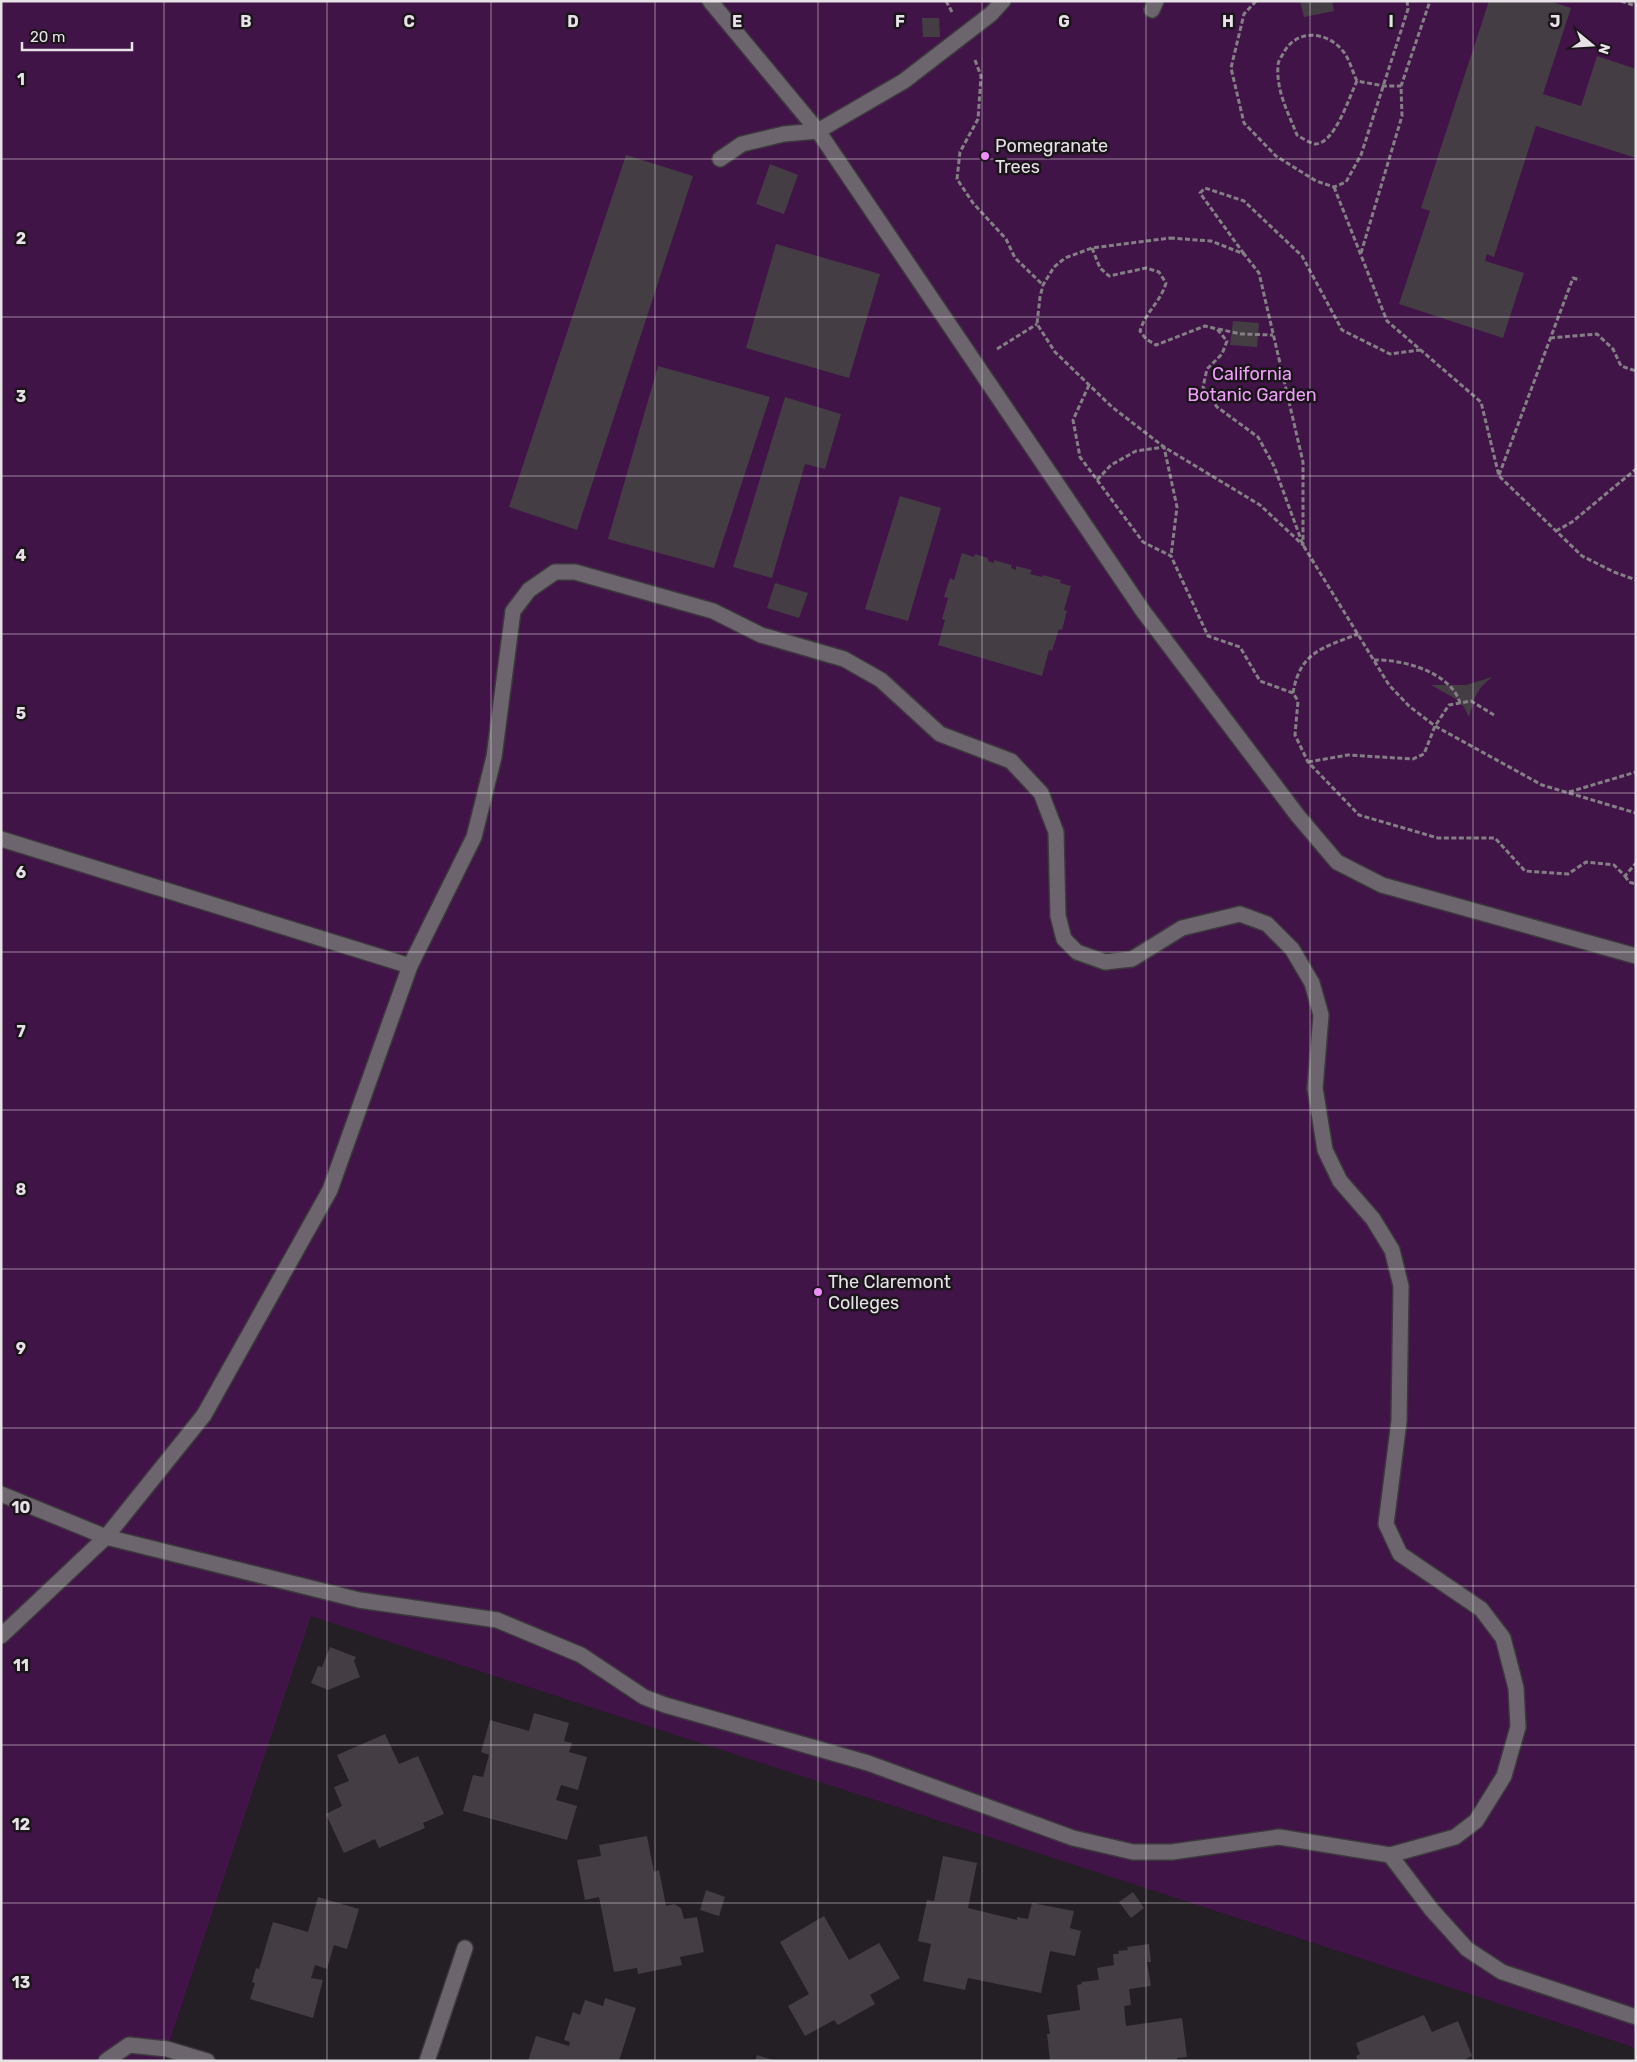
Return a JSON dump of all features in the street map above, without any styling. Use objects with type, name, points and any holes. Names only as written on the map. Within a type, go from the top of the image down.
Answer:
[{"type":"street","points":[[710,1],[818,131],[1143,611],[1298,816],[1337,862],[1382,885],[1636,956]]},
{"type":"street","points":[[720,159],[742,144],[784,134],[818,131],[904,81],[991,14],[1003,1]]},
{"type":"street","points":[[1,1494],[106,1537],[359,1600],[497,1620],[581,1655],[644,1697],[868,1763],[1074,1838],[1133,1852],[1172,1852],[1279,1837],[1390,1855],[1455,1837],[1476,1821],[1504,1776],[1518,1727],[1516,1688],[1503,1638],[1481,1609],[1400,1554],[1386,1524],[1399,1421],[1401,1286],[1392,1250],[1373,1219],[1340,1181],[1325,1150],[1315,1088],[1321,1014],[1312,983],[1292,949],[1267,924],[1240,914],[1182,928],[1132,959],[1105,962],[1077,952],[1064,939],[1058,916],[1056,832],[1042,792],[1011,761],[940,734],[881,680],[844,659],[761,635],[713,611],[575,572],[555,572],[528,590],[514,611],[494,757],[474,837],[410,966],[330,1190],[204,1415],[106,1537],[1,1636]]},
{"type":"street","points":[[1,839],[410,966]]},
{"type":"street","points":[[1390,1855],[1431,1909],[1467,1949],[1502,1972],[1636,2017]]},
{"type":"street","points":[[426,2061],[465,1948]]},
{"type":"street","points":[[106,2061],[129,2045],[167,2049],[207,2061]]},
{"type":"path","points":[[1256,1],[1244,14],[1231,68],[1244,123],[1276,156],[1316,181],[1334,187],[1346,182],[1361,156],[1408,8],[1407,1]]},
{"type":"path","points":[[1361,253],[1402,116],[1401,86],[1430,1]]},
{"type":"path","points":[[1620,1],[1636,6]]},
{"type":"path","points":[[964,34],[982,76],[978,119],[960,152],[957,179],[973,202],[1006,239],[1015,258],[1043,284]]},
{"type":"path","points":[[1316,34],[1331,41],[1343,50],[1357,81],[1334,132],[1325,142],[1314,144],[1297,135],[1280,92],[1278,63],[1286,48],[1296,38],[1316,34]]},
{"type":"path","points":[[1357,81],[1384,86],[1401,86]]},
{"type":"path","points":[[1334,187],[1387,321],[1481,402],[1499,476],[1582,556],[1614,572],[1636,580]]},
{"type":"path","points":[[1302,545],[1303,462],[1259,273],[1200,193],[1205,188],[1244,200],[1302,256],[1342,330],[1390,354],[1421,350]]},
{"type":"path","points":[[1244,254],[1211,241],[1170,238],[1092,248],[1065,258],[1054,267],[1043,284],[1037,324],[1055,352],[1112,407],[1164,447],[1260,505],[1302,545]]},
{"type":"path","points":[[1092,248],[1100,268],[1109,276],[1146,268],[1160,272],[1166,283],[1162,296],[1144,318],[1140,331],[1146,339],[1156,345],[1205,326],[1241,334],[1274,335]]},
{"type":"path","points":[[1499,476],[1573,278],[1580,280]]},
{"type":"path","points":[[976,362],[1037,324]]},
{"type":"path","points":[[1217,329],[1227,341],[1222,354],[1207,369],[1203,387],[1217,407],[1258,436],[1274,466],[1302,545],[1389,685],[1409,706],[1435,726],[1542,785],[1636,813]]},
{"type":"path","points":[[1550,338],[1597,334],[1613,349],[1621,366],[1636,371]]},
{"type":"path","points":[[1089,385],[1073,420],[1080,457],[1143,542],[1171,556]]},
{"type":"path","points":[[1098,480],[1111,465],[1136,451],[1164,447]]},
{"type":"path","points":[[1164,447],[1176,507],[1171,556],[1208,636],[1240,648],[1260,681],[1293,694],[1298,701],[1295,735],[1308,762],[1359,815],[1438,838],[1495,838],[1525,871],[1568,874],[1586,862],[1614,864],[1630,882],[1636,884]]},
{"type":"path","points":[[1556,531],[1572,522],[1636,469]]},
{"type":"path","points":[[1293,694],[1296,676],[1312,654],[1358,634]]},
{"type":"path","points":[[1373,660],[1390,660],[1417,667],[1440,677],[1458,694],[1460,703]]},
{"type":"path","points":[[1308,762],[1348,755],[1412,759],[1424,754],[1435,726],[1449,705],[1471,701],[1494,715]]},
{"type":"path","points":[[1568,793],[1636,772]]},
{"type":"path","points":[[1625,876],[1636,863]]},
{"type":"green space","name":"The Claremont Colleges","points":[[1,1],[1636,1],[1636,2048],[311,1616],[163,2061],[1,2061]]},
{"type":"building","points":[[1300,1],[1332,1],[1334,11],[1304,17]]},
{"type":"building","points":[[1489,1],[1549,1],[1571,8],[1543,94],[1581,106],[1597,56],[1636,69],[1636,158],[1536,126],[1494,257],[1487,254],[1485,261],[1524,273],[1503,338],[1399,304],[1430,211],[1421,208]]},
{"type":"building","points":[[922,18],[939,18],[940,37],[923,37]]},
{"type":"building","points":[[626,155],[693,176],[577,530],[509,507]]},
{"type":"building","points":[[770,164],[798,175],[784,214],[756,204]]},
{"type":"building","points":[[776,244],[880,274],[849,378],[746,348]]},
{"type":"building","points":[[1233,321],[1259,323],[1257,347],[1230,345]]},
{"type":"building","points":[[658,366],[770,397],[714,568],[608,539]]},
{"type":"building","points":[[785,397],[841,414],[825,469],[805,464],[772,578],[733,567]]},
{"type":"building","points":[[900,496],[941,508],[908,621],[865,609]]},
{"type":"building","points":[[962,553],[974,557],[975,554],[988,558],[988,561],[994,563],[994,560],[1012,565],[1011,568],[1016,570],[1016,566],[1032,570],[1030,574],[1061,580],[1060,583],[1071,586],[1064,610],[1067,611],[1062,630],[1059,629],[1052,651],[1049,650],[1042,676],[938,645],[945,620],[942,619],[948,598],[944,597],[950,578],[954,580]]},
{"type":"building","points":[[775,583],[808,593],[799,618],[767,608]]},
{"type":"building","points":[[1492,677],[1481,687],[1475,697],[1469,717],[1464,707],[1456,699],[1431,685],[1466,685]]},
{"type":"building","points":[[330,1647],[356,1657],[354,1661],[360,1677],[328,1690],[311,1683],[318,1666],[322,1667]]},
{"type":"building","points":[[534,1713],[569,1723],[564,1741],[572,1743],[569,1752],[587,1757],[578,1790],[561,1785],[556,1800],[577,1806],[567,1840],[463,1811],[473,1775],[483,1777],[489,1755],[481,1752],[490,1720],[529,1731]]},
{"type":"building","points":[[385,1734],[399,1764],[418,1756],[444,1814],[423,1823],[425,1828],[379,1848],[375,1839],[344,1853],[326,1814],[342,1806],[334,1787],[349,1781],[337,1755]]},
{"type":"building","points":[[647,1836],[654,1872],[659,1870],[666,1906],[674,1904],[681,1908],[684,1919],[697,1917],[704,1952],[680,1957],[682,1965],[638,1974],[637,1968],[614,1972],[599,1897],[585,1900],[577,1860],[601,1856],[599,1845]]},
{"type":"building","points":[[943,1856],[977,1863],[968,1908],[1017,1920],[1017,1917],[1028,1919],[1032,1903],[1074,1911],[1070,1928],[1081,1931],[1075,1956],[1050,1951],[1041,1993],[968,1978],[965,1990],[923,1981],[931,1944],[918,1941],[927,1900],[934,1901]]},
{"type":"building","points":[[706,1890],[725,1897],[719,1916],[700,1910]]},
{"type":"building","points":[[1133,1892],[1144,1908],[1131,1918],[1119,1902]]},
{"type":"building","points":[[318,1897],[359,1909],[347,1949],[334,1945],[327,1969],[315,1965],[311,1978],[323,1980],[313,2018],[250,1999],[255,1983],[252,1982],[256,1968],[259,1969],[273,1922],[308,1932]]},
{"type":"building","points":[[824,1916],[849,1960],[879,1943],[900,1978],[870,1995],[875,2004],[838,2025],[834,2020],[805,2036],[788,2006],[809,1994],[780,1942]]},
{"type":"building","points":[[1149,1944],[1151,1962],[1147,1962],[1151,1986],[1129,1989],[1131,2005],[1124,2006],[1126,2026],[1182,2018],[1187,2057],[1177,2058],[1177,2061],[1050,2061],[1047,2034],[1050,2034],[1047,2015],[1080,2010],[1077,1985],[1082,1984],[1081,1982],[1099,1980],[1097,1968],[1114,1965],[1113,1954],[1119,1954],[1118,1951],[1128,1950],[1127,1947]]},
{"type":"building","points":[[605,1998],[636,2008],[619,2061],[528,2061],[536,2036],[569,2046],[570,2042],[564,2040],[573,2012],[580,2015],[585,2000],[603,2006]]},
{"type":"building","points":[[1424,2015],[1432,2032],[1458,2021],[1472,2056],[1462,2061],[1358,2061],[1356,2056],[1360,2054],[1356,2043]]},
{"type":"building","points":[[757,2055],[773,2060],[773,2061],[755,2061]]},
{"type":"place","name":"Pomegranate Trees","points":[[985,156]]},
{"type":"place","name":"The Claremont Colleges","points":[[818,1292]]},
{"type":"park label","name":"California Botanic Garden","points":[[1252,384]]}]
